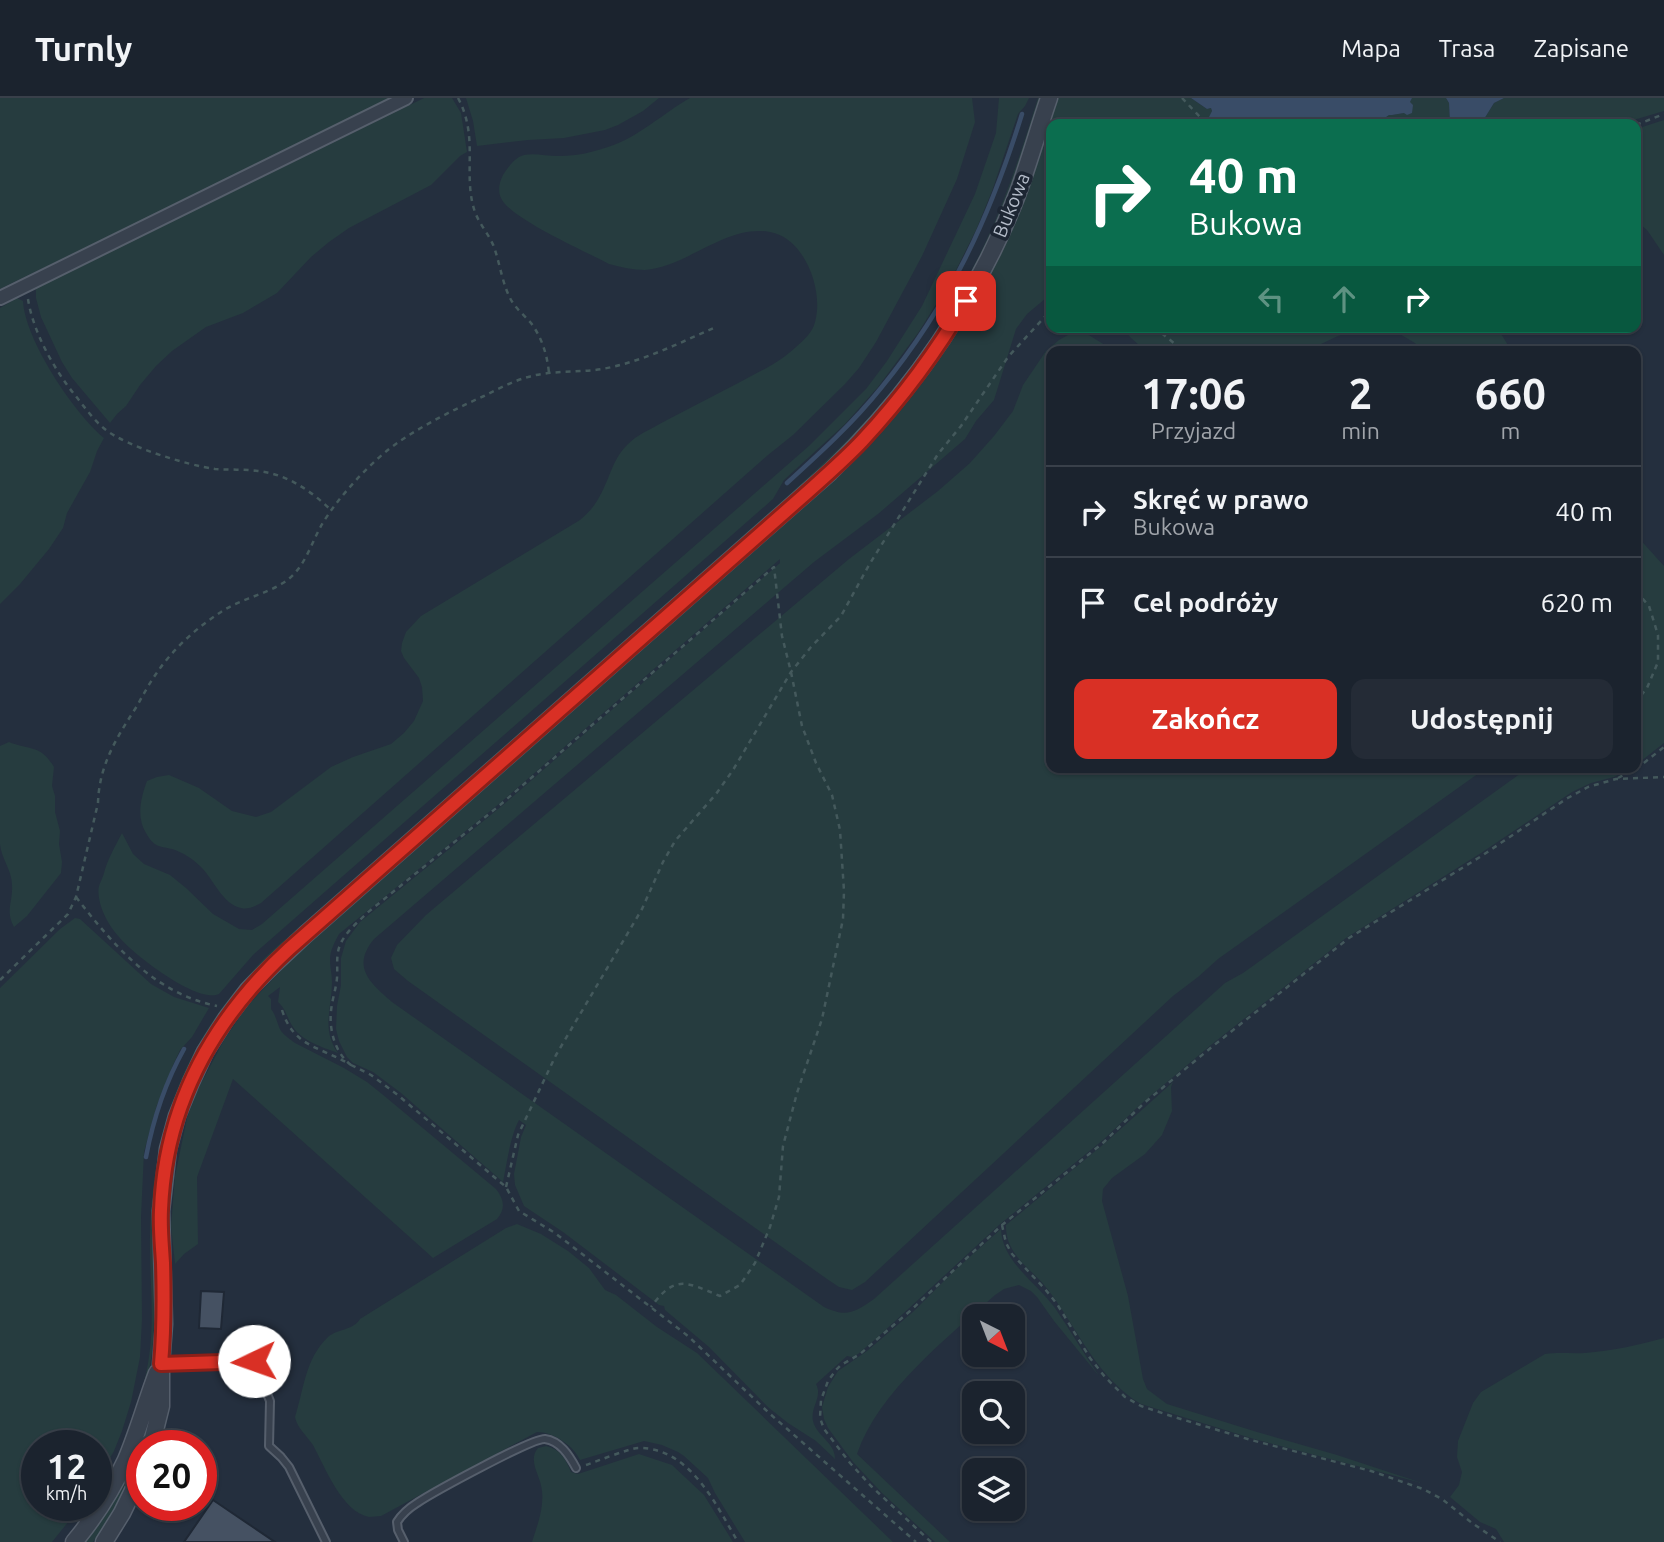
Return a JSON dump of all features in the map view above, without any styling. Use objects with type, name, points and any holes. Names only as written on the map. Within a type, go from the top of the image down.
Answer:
[{"type":"street","points":[[0,298],[406,98]]},
{"type":"street","name":"Bukowa","points":[[155,1430],[161,1406],[164,1325],[161,1211],[168,1149],[177,1116],[191,1082],[205,1052],[226,1019],[248,990],[289,949],[861,442],[918,374],[950,328],[972,289],[1017,194],[1049,98]]},
{"type":"street","name":"Bukowa","points":[[74,1542],[91,1521],[126,1459],[161,1364]]},
{"type":"street","points":[[104,1542],[126,1505]]},
{"type":"lane","points":[[161,1364],[254,1361],[270,1401],[270,1446],[289,1467],[326,1542]]},
{"type":"lane","points":[[404,1542],[397,1522],[408,1509],[520,1447],[540,1439],[555,1443],[564,1449],[576,1468]]},
{"type":"path","points":[[458,98],[468,121],[474,211],[490,237],[503,283],[512,301],[531,324],[548,356],[549,373]]},
{"type":"path","points":[[1182,98],[1201,119]]},
{"type":"path","points":[[1641,123],[1664,114]]},
{"type":"path","points":[[26,286],[34,321],[49,357],[69,387],[103,428],[118,439],[179,460],[215,468],[261,471],[295,482],[332,511]]},
{"type":"path","points":[[506,1187],[518,1135],[556,1055],[642,909],[675,841],[733,770],[791,671],[841,616],[869,565],[938,454],[961,426],[1008,357],[1046,316]]},
{"type":"path","points":[[0,980],[68,914],[76,897],[99,803],[102,777],[112,746],[157,673],[185,640],[219,613],[229,606],[284,583],[296,573],[332,511],[380,456],[431,422],[512,383],[549,373],[595,370],[628,362],[652,355],[716,327]]},
{"type":"path","points":[[1161,333],[1178,346]]},
{"type":"path","points":[[351,1065],[336,1045],[331,1011],[337,955],[348,932],[367,913],[500,805],[774,566],[782,636],[802,726],[832,795],[839,830],[844,891],[843,919],[822,1019],[797,1093],[783,1146],[779,1197],[770,1227],[754,1263],[740,1285],[720,1296],[690,1284],[673,1284],[661,1293],[651,1307]]},
{"type":"path","points":[[1641,597],[1649,606],[1658,635],[1658,662],[1641,696]]},
{"type":"path","points":[[1641,765],[1664,747]]},
{"type":"path","points":[[1616,779],[1627,773]]},
{"type":"path","points":[[931,1542],[871,1486],[828,1434],[820,1418],[821,1399],[836,1370],[860,1354],[910,1311],[1002,1225],[1104,1142],[1143,1104],[1349,938],[1588,787],[1616,779],[1664,777]]},
{"type":"path","points":[[76,897],[139,968],[156,981],[199,1002],[217,1006]]},
{"type":"path","points":[[282,1010],[294,1035],[371,1075],[399,1096],[506,1187],[519,1211],[555,1233],[688,1336],[769,1413],[916,1542]]},
{"type":"path","points":[[1002,1225],[1012,1254],[1057,1304],[1090,1358],[1125,1397],[1141,1406],[1174,1417],[1371,1471],[1423,1489],[1442,1499],[1500,1542]]},
{"type":"path","points":[[576,1468],[637,1448],[661,1452],[695,1476],[738,1542]]},
{"type":"green space","points":[[0,98],[393,98],[0,289]]},
{"type":"green space","points":[[424,98],[452,98],[461,113],[467,152],[431,185],[349,228],[329,242],[277,293],[243,313],[206,327],[172,351],[156,366],[110,423],[62,362],[41,317],[36,289]]},
{"type":"green space","points":[[466,98],[659,98],[643,111],[605,130],[564,138],[477,146]]},
{"type":"green space","points":[[690,98],[972,98],[975,122],[957,179],[922,256],[876,342],[845,384],[793,435],[261,903],[246,908],[234,906],[194,861],[176,850],[151,841],[143,827],[140,814],[147,781],[169,775],[199,788],[232,811],[256,817],[271,812],[331,767],[391,744],[414,721],[423,701],[419,678],[401,651],[406,632],[421,616],[580,520],[597,501],[621,452],[635,438],[770,366],[805,339],[812,329],[817,309],[814,281],[802,255],[782,236],[754,231],[738,234],[661,267],[632,269],[609,264],[533,225],[507,206],[501,198],[499,188],[502,178],[509,166],[519,157],[528,154],[573,155],[608,147],[640,131]]},
{"type":"green space","points":[[999,98],[1029,98],[1018,114],[992,191],[950,282],[918,333],[878,387],[845,424],[784,480],[773,499],[253,955],[219,994],[196,992],[181,985],[126,945],[106,919],[99,893],[108,862],[122,833],[133,854],[144,864],[170,875],[213,914],[239,929],[252,930],[810,445],[866,389],[922,306],[975,194],[996,133]]},
{"type":"green space","points":[[1040,98],[1007,196],[970,277],[943,324],[895,390],[844,446],[798,489],[272,953],[224,1009],[204,1040],[173,1105],[162,1139],[181,1079],[198,1045],[219,1012],[244,981],[273,950],[840,447],[903,376],[935,332],[963,287],[995,222]]},
{"type":"green space","points":[[1057,98],[1191,98],[1207,109],[1211,108],[1212,119],[1050,119]]},
{"type":"green space","points":[[1412,98],[1446,98],[1450,119],[1383,119],[1389,115],[1404,113]]},
{"type":"green space","points":[[1504,98],[1664,98],[1664,111],[1637,119],[1484,119],[1494,103]]},
{"type":"green space","points":[[1664,120],[1664,255],[1641,225],[1641,127]]},
{"type":"green space","points":[[1046,133],[1046,298],[1027,314],[1016,329],[994,400],[965,439],[878,514],[814,562],[374,939],[367,949],[364,966],[366,974],[377,988],[392,1002],[824,1307],[845,1313],[874,1299],[1225,983],[1243,973],[1521,773],[1622,773],[1572,792],[1346,938],[1211,1045],[1103,1140],[999,1225],[858,1354],[847,1356],[816,1384],[818,1393],[813,1421],[832,1448],[835,1459],[816,1441],[769,1408],[709,1347],[665,1310],[664,1306],[524,1206],[515,1185],[514,1174],[526,1125],[519,1120],[509,1150],[503,1182],[401,1093],[373,1072],[353,1063],[339,1041],[336,1029],[341,958],[346,941],[360,922],[503,805],[780,563],[780,559],[500,803],[339,934],[330,956],[332,982],[329,1018],[330,1035],[338,1053],[313,1043],[297,1032],[278,1002],[280,987],[268,996],[271,999],[271,1009],[286,1036],[367,1082],[496,1189],[503,1204],[497,1219],[433,1258],[233,1079],[197,1177],[198,1244],[175,1264],[171,1226],[175,1176],[187,1118],[197,1091],[224,1040],[247,1006],[306,945],[814,497],[888,423],[944,353],[976,302],[1011,230]]},
{"type":"green space","points":[[17,298],[23,301],[32,335],[53,375],[79,412],[104,438],[90,472],[67,513],[63,528],[20,584],[0,604],[0,308]]},
{"type":"green space","points":[[1086,333],[1106,346],[1052,346],[1068,335]]},
{"type":"green space","points":[[1126,333],[1347,333],[1317,346],[1140,346]]},
{"type":"green space","points":[[1398,333],[1501,333],[1508,346],[1418,346]]},
{"type":"green space","points":[[1046,351],[1046,773],[1479,773],[1218,959],[1173,996],[865,1282],[852,1290],[839,1287],[408,981],[394,969],[391,958],[397,945],[426,915],[849,559],[970,463],[1013,411],[1023,385]]},
{"type":"green space","points":[[1641,541],[1664,566],[1664,743],[1641,761]]},
{"type":"green space","points":[[9,742],[39,751],[54,767],[52,786],[62,862],[61,873],[27,916],[14,927],[10,911],[12,880],[0,844],[0,746]]},
{"type":"green space","points":[[75,918],[80,919],[151,984],[174,997],[209,1008],[174,1063],[157,1105],[144,1152],[140,1357],[122,1431],[112,1455],[112,1430],[21,1430],[21,1521],[69,1521],[52,1542],[0,1542],[0,988],[60,929]]},
{"type":"green space","points":[[1173,1082],[1172,1111],[1162,1135],[1145,1154],[1112,1178],[1103,1189],[1102,1201],[1128,1296],[1147,1389],[1167,1404],[1422,1483],[1254,1439],[1141,1404],[1112,1381],[1100,1367],[1043,1283],[1015,1254],[1007,1236],[1006,1225],[1105,1143]]},
{"type":"green space","points":[[162,1141],[153,1214],[153,1339],[145,1392],[132,1430],[129,1430],[147,1370],[152,1311],[150,1235],[153,1193]]},
{"type":"green space","points":[[517,1224],[541,1234],[568,1251],[589,1268],[605,1290],[697,1353],[893,1542],[745,1542],[708,1478],[678,1452],[644,1441],[580,1460],[573,1449],[562,1440],[537,1432],[381,1516],[369,1517],[351,1507],[335,1487],[295,1417],[314,1355],[332,1334],[354,1325],[506,1228]]},
{"type":"green space","points":[[1001,1229],[1007,1252],[1055,1308],[1099,1376],[1031,1291],[1019,1285],[1004,1289],[985,1304],[962,1304],[962,1325],[897,1388],[867,1431],[857,1454],[950,1542],[935,1542],[853,1462],[828,1428],[822,1407],[828,1387],[838,1371],[867,1351],[914,1311]]},
{"type":"green space","points":[[1664,1338],[1664,1542],[1504,1542],[1496,1529],[1480,1522],[1450,1497],[1459,1485],[1462,1472],[1457,1457],[1458,1441],[1473,1403],[1481,1392],[1545,1354],[1605,1351]]},
{"type":"green space","points":[[546,1446],[559,1452],[571,1472],[578,1474],[639,1454],[672,1465],[704,1495],[733,1542],[532,1542],[542,1504],[541,1485],[534,1458],[538,1448]]},
{"type":"green space","points":[[126,1465],[126,1494],[112,1515],[112,1491]]},
{"type":"green space","points":[[96,1521],[108,1521],[93,1542],[84,1542]]},
{"type":"water","points":[[1191,98],[1412,98],[1410,102],[1413,105],[1412,113],[1389,115],[1383,119],[1212,119],[1209,117],[1211,108],[1207,109]]},
{"type":"water","points":[[1446,98],[1504,98],[1494,103],[1484,119],[1450,119]]},
{"type":"building","points":[[201,1291],[224,1292],[221,1329],[199,1328]]},
{"type":"building","points":[[217,1503],[275,1542],[184,1542],[198,1521],[217,1521]]},
{"type":"waterway","points":[[787,483],[870,401],[928,324],[982,224],[1022,114]]},
{"type":"waterway","points":[[146,1157],[160,1102],[184,1049]]},
{"type":"route","points":[[254,1361],[161,1364],[164,1325],[161,1211],[168,1149],[177,1116],[191,1082],[205,1052],[226,1019],[248,990],[289,949],[861,442],[911,383],[966,301]]}]
